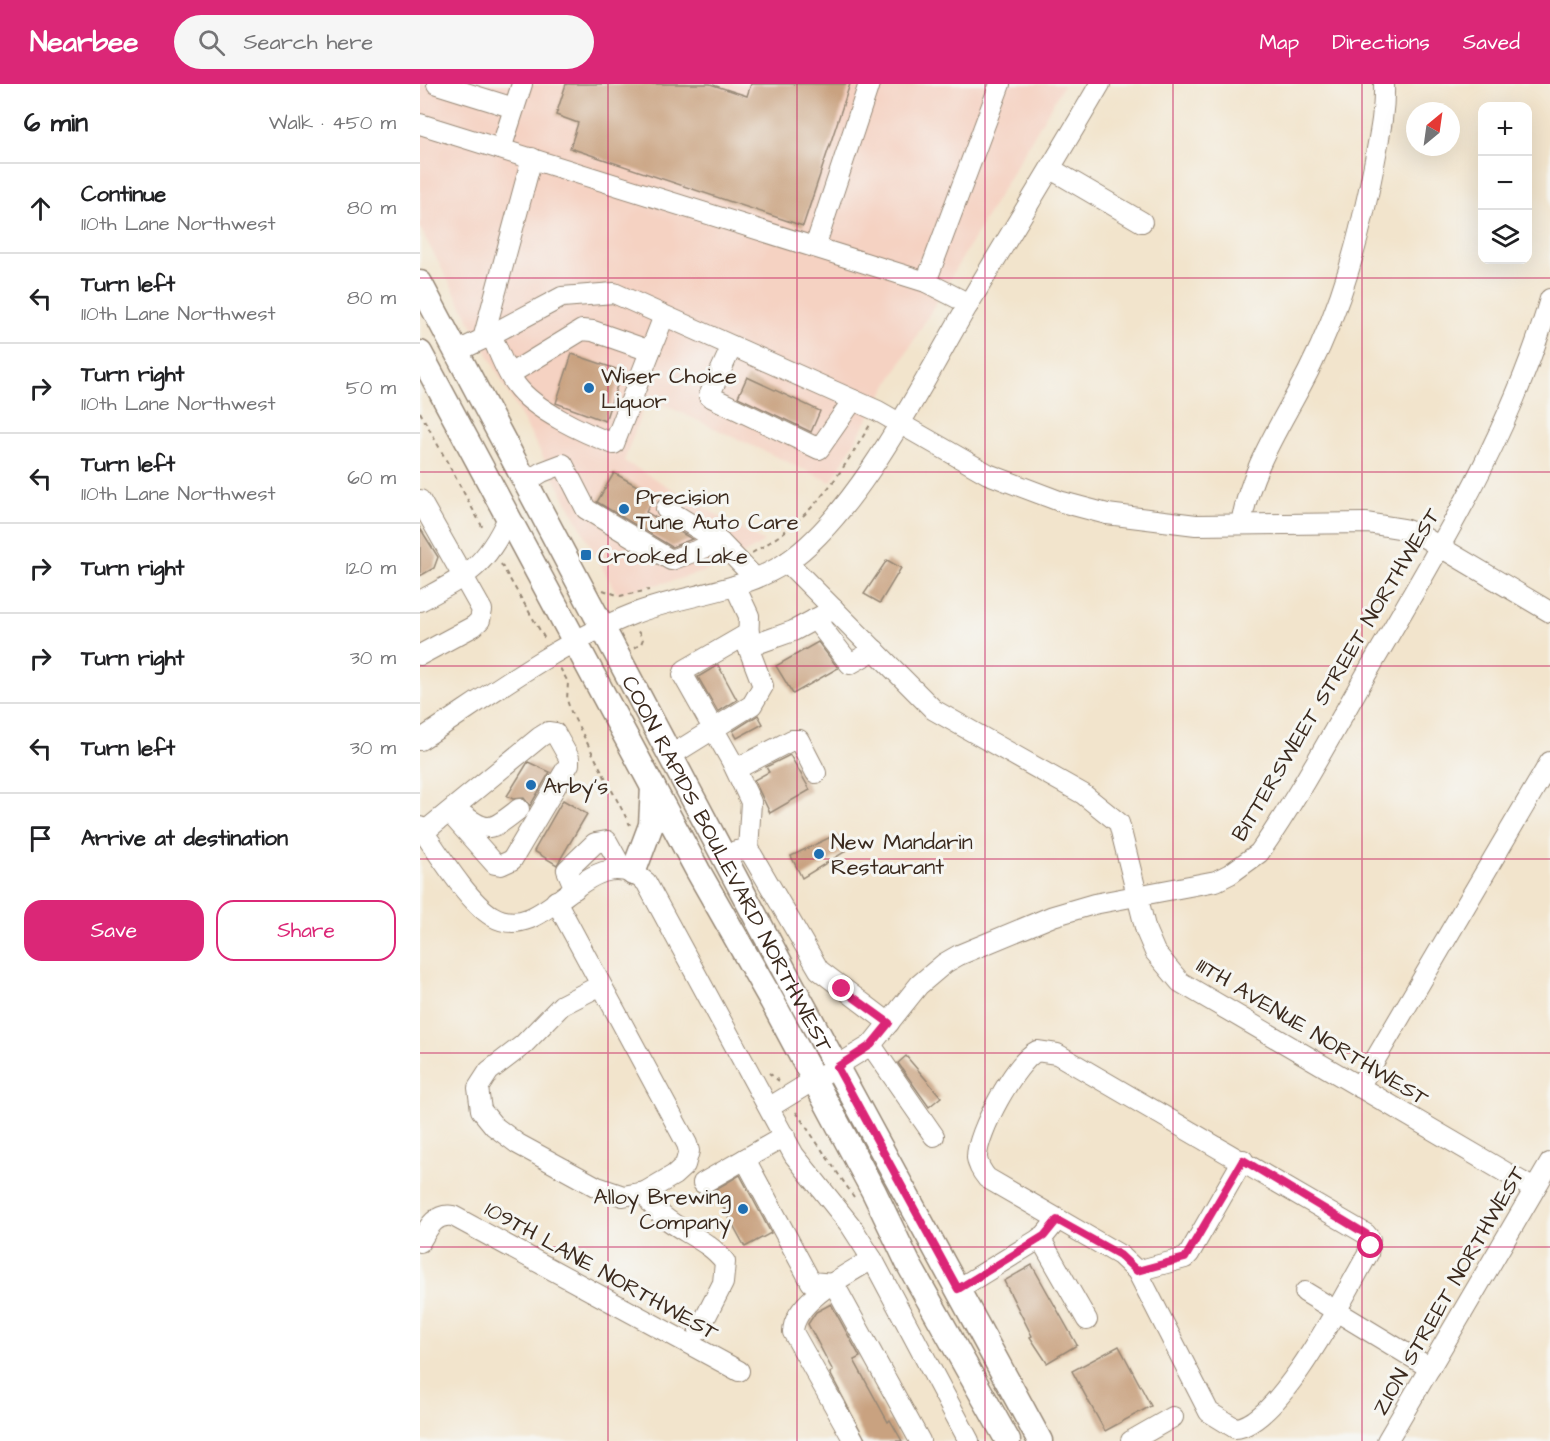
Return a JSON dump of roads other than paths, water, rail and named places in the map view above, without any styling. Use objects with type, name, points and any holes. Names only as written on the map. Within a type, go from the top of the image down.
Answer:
[{"type":"main road","name":"COON RAPIDS BOULEVARD NORTHWEST","points":[[420,283],[458,351],[670,756],[1040,1441]]},
{"type":"main road","name":"COON RAPIDS BOULEVARD NORTHWEST","points":[[420,353],[574,642],[874,1192],[909,1265],[1008,1441]]},
{"type":"main road","points":[[628,870],[651,825],[653,784]]},
{"type":"street","points":[[437,84],[514,108]]},
{"type":"street","points":[[501,149],[522,84]]},
{"type":"street","points":[[815,247],[869,84]]},
{"type":"street","points":[[926,282],[1000,84]]},
{"type":"street","points":[[420,740],[574,642],[642,610],[735,586],[755,578],[787,562],[821,533],[845,504],[898,423],[1100,84]]},
{"type":"street","points":[[1241,524],[1245,499],[1261,456],[1313,363],[1351,266],[1362,226],[1383,117],[1384,84]]},
{"type":"street","points":[[420,124],[926,282],[969,304]]},
{"type":"street","points":[[532,158],[487,337],[514,384],[529,400],[581,430],[614,444],[664,316]]},
{"type":"street","points":[[1051,169],[1142,222]]},
{"type":"street","points":[[458,351],[562,297],[614,293],[878,411],[988,474],[1062,502],[1107,514],[1196,525],[1385,525],[1404,529],[1440,547],[1550,612]]},
{"type":"street","name":"BITTERSWEET STREET NORTHWEST","points":[[770,1107],[871,1045],[919,985],[945,963],[959,955],[1053,916],[1094,904],[1216,880],[1230,874],[1259,853],[1440,547],[1510,414],[1550,299]]},
{"type":"street","points":[[510,374],[582,330],[650,351]]},
{"type":"street","points":[[732,346],[709,396],[819,449],[853,400]]},
{"type":"street","points":[[526,482],[542,471],[563,464],[586,509],[671,560],[720,542]]},
{"type":"street","points":[[420,500],[482,610],[480,620],[474,626],[420,656]]},
{"type":"street","points":[[666,509],[720,542],[741,560],[755,578]]},
{"type":"street","points":[[420,601],[464,578],[474,570],[492,547],[508,518]]},
{"type":"street","name":"111TH AVENUE NORTHWEST","points":[[787,562],[934,710],[1083,794],[1119,823],[1136,896],[1155,952],[1180,982],[1534,1189]]},
{"type":"street","points":[[670,756],[752,705],[763,686],[748,640],[749,616],[735,586]]},
{"type":"street","points":[[834,609],[793,631],[748,640],[685,670],[683,675],[752,802],[748,850],[819,970],[889,1023]]},
{"type":"street","points":[[815,619],[850,664],[874,650]]},
{"type":"street","points":[[452,810],[488,859],[501,865],[512,860],[569,764],[569,759],[555,733],[548,732],[540,737],[452,810],[422,830],[472,897],[492,917],[512,924],[523,921],[608,869],[628,870]]},
{"type":"street","points":[[736,769],[792,740],[799,740],[816,773]]},
{"type":"street","points":[[1359,1088],[1550,762]]},
{"type":"street","points":[[452,810],[479,827],[488,828],[496,826],[519,809]]},
{"type":"street","points":[[575,889],[567,870],[595,843],[607,841],[628,870],[646,882],[654,893],[794,1155],[851,1226],[872,1259],[969,1441]]},
{"type":"street","points":[[724,856],[740,849],[748,850]]},
{"type":"street","points":[[556,901],[601,985],[689,1151],[680,1170],[635,1196],[612,1193],[518,1144],[487,1119],[481,1110],[478,1097],[478,1088],[489,1071],[523,1045],[554,1010],[601,985]]},
{"type":"street","points":[[871,1045],[934,1136]]},
{"type":"street","points":[[1037,1051],[1057,1054],[1243,1160],[1366,1234],[1371,1246],[1283,1395],[1251,1424],[1235,1428],[1209,1412],[1137,1271],[1120,1255],[1057,1220],[987,1178],[980,1170],[977,1160],[978,1149],[991,1115],[1022,1062],[1037,1051]]},
{"type":"street","points":[[703,1183],[785,1136]]},
{"type":"street","points":[[745,1159],[811,1282],[834,1284]]},
{"type":"street","points":[[1137,1271],[1185,1258],[1189,1254],[1243,1160]]},
{"type":"street","name":"ZION STREET NORTHWEST","points":[[1387,1441],[1550,1163]]},
{"type":"street","points":[[645,1192],[650,1204],[660,1216],[717,1254],[725,1262],[727,1269],[723,1283],[699,1330]]},
{"type":"street","name":"109TH LANE NORTHWEST","points":[[420,1242],[432,1223],[441,1216],[453,1216],[739,1371]]},
{"type":"street","points":[[958,1289],[1040,1239],[1057,1220]]},
{"type":"street","points":[[1040,1239],[1087,1320]]},
{"type":"street","points":[[854,1441],[793,1332],[793,1322],[806,1303],[872,1259]]},
{"type":"street","points":[[834,1284],[920,1441]]},
{"type":"street","points":[[1305,1292],[1430,1368]]},
{"type":"street","points":[[1131,1441],[1173,1417]]},
{"type":"place","name":"Wiser Choice Liquor","points":[[589,388]]},
{"type":"place","name":"Precision Tune Auto Care","points":[[624,509]]},
{"type":"place","name":"Crooked Lake","points":[[586,555]]},
{"type":"place","name":"Arby's","points":[[531,785]]},
{"type":"place","name":"New Mandarin Restaurant","points":[[819,854]]},
{"type":"place","name":"Alloy Brewing Company","points":[[743,1209]]}]
